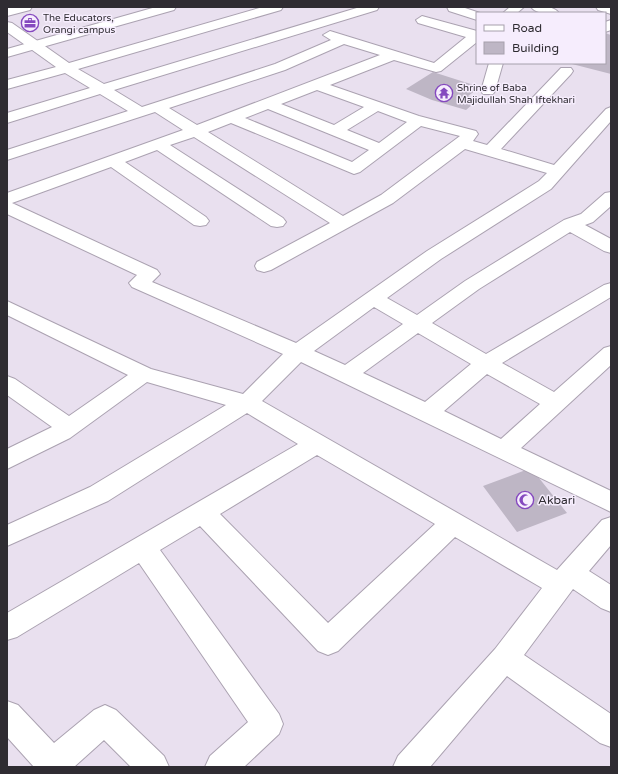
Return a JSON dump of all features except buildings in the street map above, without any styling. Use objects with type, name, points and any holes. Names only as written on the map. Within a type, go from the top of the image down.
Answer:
[{"type":"street","points":[[7,12],[26,7]]},
{"type":"street","points":[[7,53],[29,41],[137,7]]},
{"type":"street","points":[[7,42],[29,41],[170,7]]},
{"type":"street","points":[[7,118],[373,7]]},
{"type":"street","points":[[537,7],[550,12]]},
{"type":"street","points":[[602,7],[611,10]]},
{"type":"street","points":[[453,8],[476,16]]},
{"type":"street","points":[[7,85],[280,11],[343,40],[436,68],[476,36]]},
{"type":"street","points":[[422,20],[476,35]]},
{"type":"street","points":[[7,26],[67,68],[138,111]]},
{"type":"street","points":[[7,155],[138,111],[280,67],[343,40]]},
{"type":"street","points":[[7,199],[232,118],[393,55]]},
{"type":"street","points":[[488,91],[496,64]]},
{"type":"street","points":[[490,151],[566,71]]},
{"type":"street","points":[[264,266],[387,199],[463,143],[470,134],[418,120],[317,85]]},
{"type":"street","points":[[267,104],[381,149]]},
{"type":"street","points":[[156,106],[342,223]]},
{"type":"street","points":[[335,131],[376,106]]},
{"type":"street","points":[[7,536],[98,494],[247,403],[298,352],[434,255],[545,185],[611,112]]},
{"type":"street","points":[[232,118],[354,169],[418,120]]},
{"type":"street","points":[[463,143],[558,171]]},
{"type":"street","points":[[158,144],[276,222]]},
{"type":"street","points":[[113,161],[200,221]]},
{"type":"street","points":[[347,374],[472,285],[570,224],[587,218],[611,198]]},
{"type":"street","points":[[7,207],[150,274],[139,283],[347,374],[611,502]]},
{"type":"street","points":[[570,224],[611,247]]},
{"type":"street","points":[[427,413],[486,363],[611,289]]},
{"type":"street","points":[[373,298],[555,403]]},
{"type":"street","points":[[7,307],[144,374],[247,403],[453,523],[565,579],[611,600]]},
{"type":"street","points":[[504,450],[611,353]]},
{"type":"street","points":[[7,460],[69,427],[144,374]]},
{"type":"street","points":[[7,384],[69,427]]},
{"type":"street","points":[[7,628],[317,444]]},
{"type":"street","points":[[202,512],[328,642],[453,523]]},
{"type":"street","points":[[409,767],[505,658],[565,579],[611,527]]},
{"type":"street","points":[[143,548],[268,724],[221,767]]},
{"type":"street","points":[[505,658],[611,732]]},
{"type":"street","points":[[7,715],[52,766],[105,720],[153,767]]},
{"type":"place","name":"The Educators, Orangi campus","points":[[30,23]]},
{"type":"place","name":"Shrine of Baba Majidullah Shah Iftekhari","points":[[444,93]]},
{"type":"place","name":"Akbari","points":[[525,500]]}]
